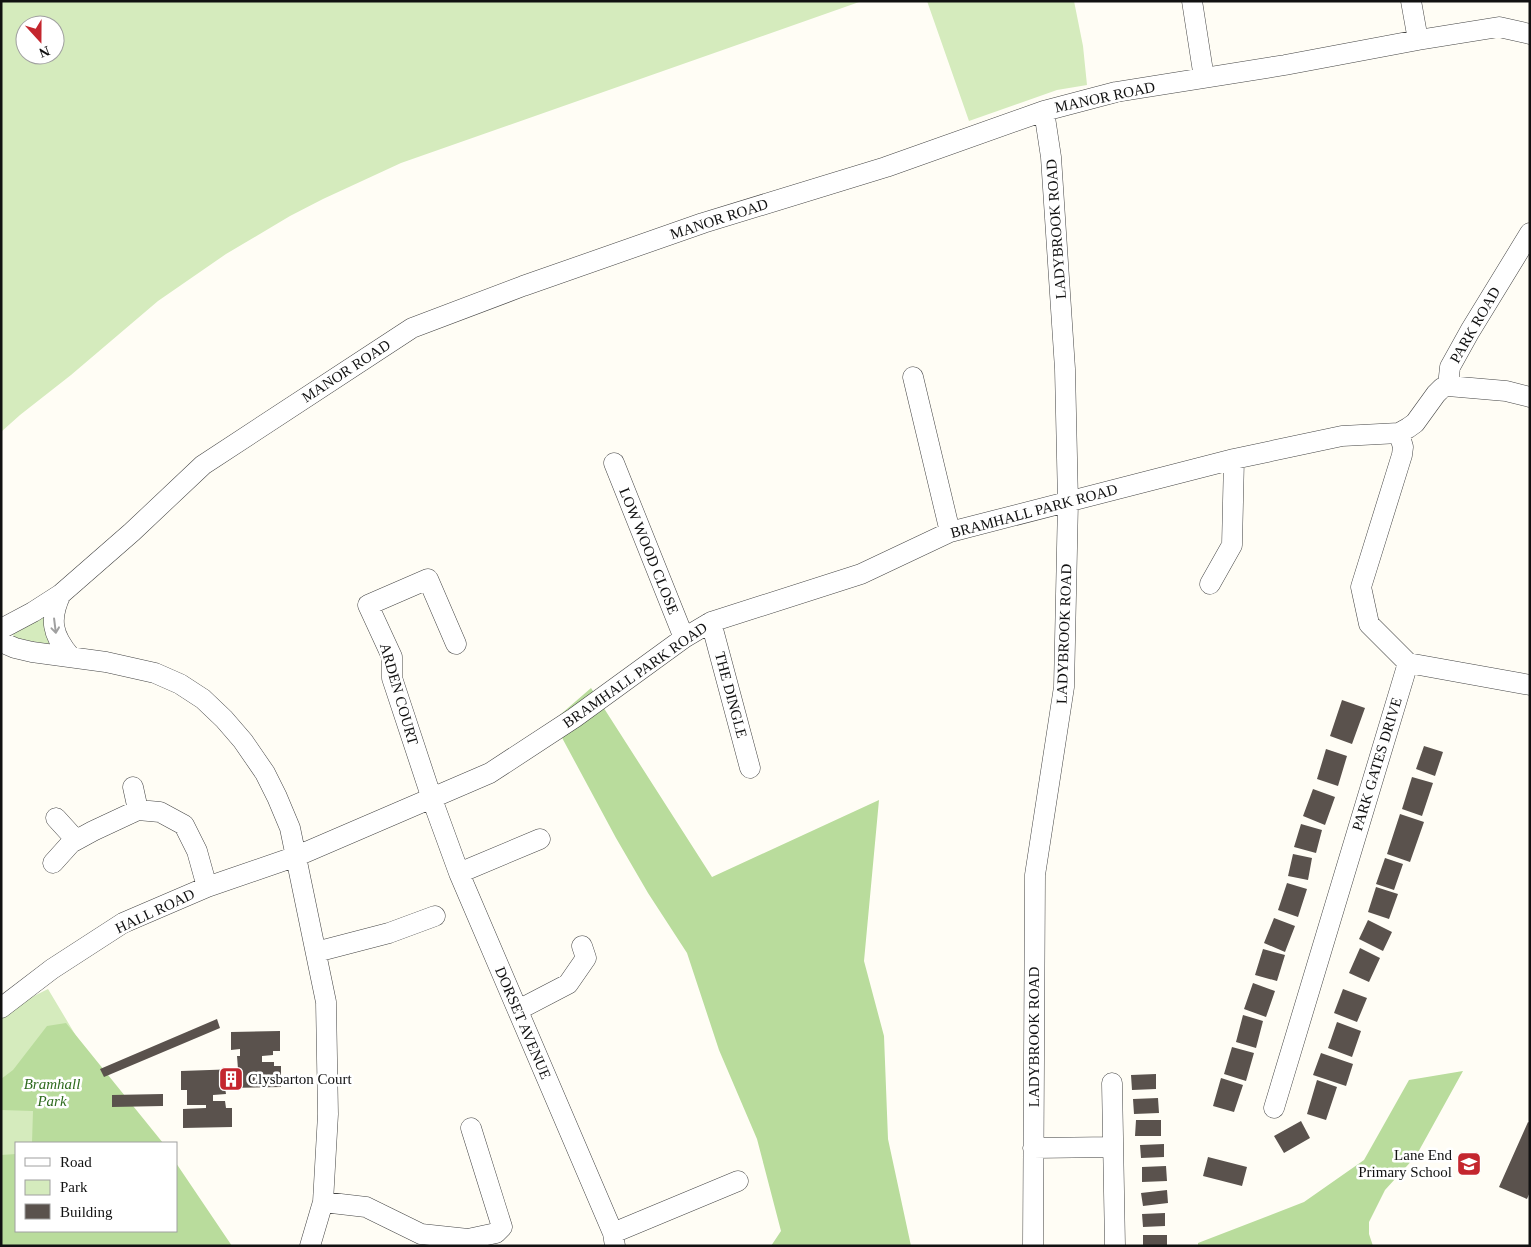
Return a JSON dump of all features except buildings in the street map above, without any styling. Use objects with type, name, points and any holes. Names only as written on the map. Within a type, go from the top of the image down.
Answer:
[{"type":"street","points":[[1192,1],[1204,78]]},
{"type":"street","points":[[1411,1],[1418,40]]},
{"type":"street","name":"MANOR ROAD","points":[[1,629],[61,594],[132,532],[203,464],[412,328],[523,286],[703,223],[886,167],[1044,111],[1116,92],[1285,65],[1418,40],[1499,28],[1530,34]]},
{"type":"street","name":"LADYBROOK ROAD","points":[[1033,1246],[1035,875],[1064,687],[1068,502],[1065,369],[1051,157],[1044,111]]},
{"type":"street","name":"PARK ROAD","points":[[1448,386],[1450,367],[1530,233]]},
{"type":"street","points":[[913,377],[950,532]]},
{"type":"street","points":[[1530,397],[1506,391],[1448,386],[1442,388],[1436,394],[1415,423],[1399,433],[1403,447],[1402,455],[1361,587],[1369,624],[1408,663],[1530,685]]},
{"type":"street","name":"BRAMHALL PARK ROAD","points":[[297,856],[490,773],[574,718],[684,638],[711,622],[861,574],[950,532],[1234,458],[1342,436],[1399,433]]},
{"type":"street","points":[[1210,584],[1232,545],[1234,458]]},
{"type":"street","name":"LOW WOOD CLOSE","points":[[614,464],[684,638]]},
{"type":"street","name":"ARDEN COURT","points":[[432,799],[392,678],[392,657],[368,605],[428,579],[456,644]]},
{"type":"street","points":[[61,594],[55,607],[54,626],[58,642],[70,656]]},
{"type":"street","name":"THE DINGLE","points":[[711,622],[750,768]]},
{"type":"street","points":[[1,642],[32,652],[106,662],[156,673],[180,684],[203,699],[224,719],[243,741],[265,773],[284,811],[290,828],[326,1002],[328,1114],[323,1202],[310,1246]]},
{"type":"street","name":"PARK GATES DRIVE","points":[[1274,1108],[1408,663]]},
{"type":"street","points":[[133,787],[138,810]]},
{"type":"street","name":"DORSET AVENUE","points":[[432,799],[459,873],[614,1239]]},
{"type":"street","points":[[53,863],[71,843],[138,810],[160,812],[184,825],[197,851],[208,887]]},
{"type":"street","points":[[56,818],[76,840]]},
{"type":"street","points":[[459,873],[540,839]]},
{"type":"street","name":"HALL ROAD","points":[[1,1008],[52,969],[123,923],[208,887],[297,856]]},
{"type":"street","points":[[316,952],[389,933],[435,916]]},
{"type":"street","points":[[518,1010],[568,984],[586,958],[582,946]]},
{"type":"street","points":[[1112,1083],[1115,1246]]},
{"type":"street","points":[[323,1202],[366,1207],[422,1234],[468,1239],[496,1233],[502,1227],[471,1128]]},
{"type":"street","points":[[1033,1148],[1113,1147]]},
{"type":"street","points":[[614,1239],[738,1182]]},
{"type":"green space","points":[[1,1],[862,1],[401,163],[323,199],[226,254],[158,301],[71,375],[1,432]]},
{"type":"green space","points":[[927,1],[1074,1],[1083,46],[1087,85],[1057,90],[969,121]]},
{"type":"green space","points":[[46,614],[52,645],[14,638],[13,634],[15,632]]},
{"type":"green space","points":[[591,688],[712,877],[879,800],[864,961],[884,1036],[888,1139],[911,1246],[771,1246],[781,1231],[757,1139],[719,1050],[687,953],[648,893],[616,838],[553,721]]},
{"type":"green space","name":"Bramhall Park","points":[[48,989],[139,1142],[15,1142],[15,1232],[172,1232],[1,1246],[1,1015],[14,1006]]},
{"type":"green space","points":[[66,1023],[162,1142],[32,1142],[33,1111],[1,1110],[1,1079],[13,1070],[47,1026]]},
{"type":"green space","points":[[1463,1071],[1416,1156],[1385,1190],[1369,1222],[1369,1234],[1373,1246],[1198,1246],[1198,1243],[1304,1202],[1364,1160],[1409,1080]]},
{"type":"green space","points":[[15,1154],[15,1232],[178,1232],[178,1166],[232,1246],[1,1246],[1,1155]]},
{"type":"place","name":"Clysbarton Court","points":[[231,1079]]},
{"type":"place","name":"Lane End Primary School","points":[[1469,1164]]}]
